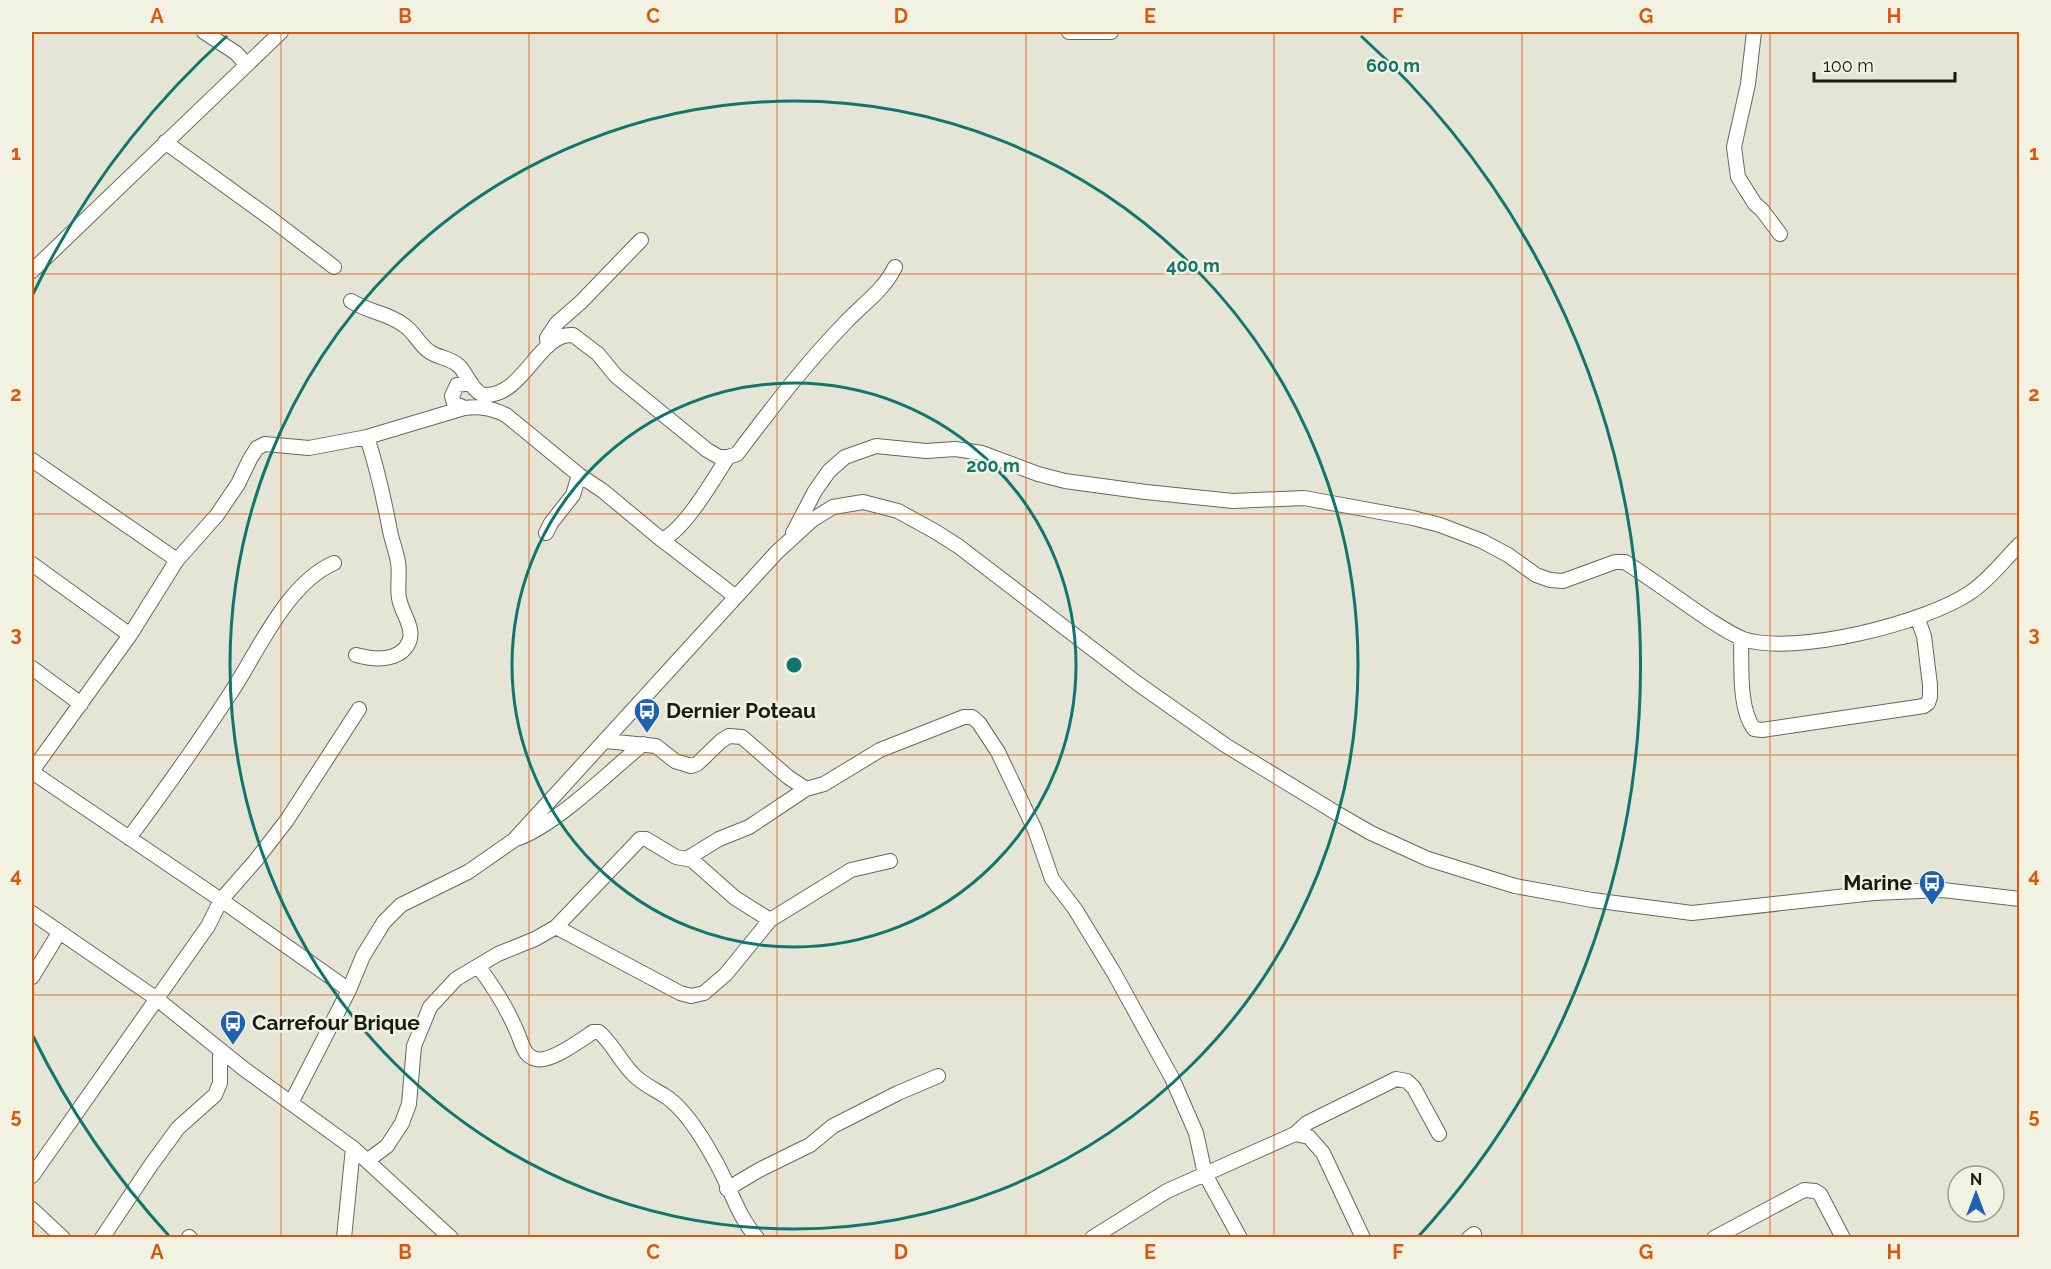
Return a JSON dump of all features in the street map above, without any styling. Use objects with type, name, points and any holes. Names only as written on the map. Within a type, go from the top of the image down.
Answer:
[{"type":"street","points":[[204,32],[236,53],[246,64]]},
{"type":"street","points":[[32,272],[281,32]]},
{"type":"street","points":[[1069,32],[1110,32]]},
{"type":"street","points":[[1754,32],[1748,84],[1734,147],[1738,177],[1755,204],[1780,234]]},
{"type":"street","points":[[165,142],[334,267]]},
{"type":"street","points":[[548,346],[548,338],[557,323],[581,302],[641,240]]},
{"type":"street","points":[[349,990],[32,772],[130,634],[177,560],[218,515],[258,448],[265,444],[309,448],[367,437],[464,408],[487,395],[504,390],[526,372],[548,346],[565,334],[580,339],[598,354],[616,376],[680,430],[707,450],[720,457],[728,457],[737,454],[778,400],[838,331],[889,280],[895,267]]},
{"type":"street","points":[[351,301],[363,309],[393,318],[407,327],[431,353],[460,366],[481,400],[506,416],[579,475],[603,490],[662,540],[736,597]]},
{"type":"street","points":[[464,408],[454,403],[452,396],[457,385],[471,383]]},
{"type":"street","points":[[356,656],[370,659],[394,656],[405,648],[411,637],[398,597],[400,577],[398,560],[378,472],[367,437]]},
{"type":"street","points":[[788,543],[814,491],[829,471],[845,456],[876,446],[926,451],[955,449],[982,453],[1038,474],[1065,481],[1199,499],[1233,501],[1304,498],[1413,518],[1440,525],[1482,541],[1508,555],[1536,575],[1550,580],[1563,581],[1615,562],[1625,562],[1690,607],[1741,638],[1782,644],[1878,630],[1942,609],[1972,591],[2019,544]]},
{"type":"street","points":[[662,540],[669,537],[695,507],[728,457]]},
{"type":"street","points":[[32,460],[177,560]]},
{"type":"street","points":[[546,533],[573,495],[579,475]]},
{"type":"street","points":[[291,1102],[349,990],[363,956],[384,922],[401,905],[468,872],[514,840],[777,552],[812,520],[833,507],[863,502],[898,511],[936,532],[1137,683],[1225,745],[1371,833],[1419,855],[1515,886],[1592,900],[1692,913],[1874,893],[1943,890],[2019,899]]},
{"type":"street","points":[[129,838],[175,776],[225,702],[290,598],[321,569],[334,563]]},
{"type":"street","points":[[32,564],[130,634]]},
{"type":"street","points":[[1741,638],[1742,683],[1746,711],[1754,729],[1762,730],[1924,706],[1930,697],[1930,686],[1924,636],[1917,617]]},
{"type":"street","points":[[32,668],[81,704]]},
{"type":"street","points":[[32,1176],[208,926],[221,900],[287,820],[359,709]]},
{"type":"street","points":[[688,858],[719,839],[749,827],[806,789],[824,784],[880,750],[964,717],[972,717],[979,723],[998,752],[1030,820],[1052,879],[1075,909],[1114,973],[1172,1078],[1196,1133],[1205,1174],[1240,1238]]},
{"type":"street","points":[[606,741],[656,746],[675,761],[691,766],[698,764],[729,736],[742,737],[788,777],[806,789]]},
{"type":"street","points":[[514,840],[530,834],[561,813],[643,744]]},
{"type":"street","points":[[367,1161],[387,1146],[402,1123],[409,1104],[414,1046],[430,1007],[456,979],[498,954],[535,939],[556,927],[640,839],[646,839],[676,857],[688,858],[735,898],[770,920]]},
{"type":"street","points":[[556,927],[680,993],[691,996],[704,993],[726,974],[770,920],[851,870],[890,861]]},
{"type":"street","points":[[32,913],[157,999],[220,1050],[353,1148],[452,1238]]},
{"type":"street","points":[[32,977],[59,933]]},
{"type":"street","points":[[478,966],[501,997],[515,1024],[524,1050],[529,1056],[537,1060],[548,1058],[593,1032],[599,1032],[630,1072],[649,1088],[669,1099],[686,1117],[714,1158],[728,1189],[757,1238]]},
{"type":"street","points":[[102,1238],[178,1128],[215,1095],[220,1083],[220,1050]]},
{"type":"street","points":[[728,1189],[761,1168],[810,1144],[833,1126],[898,1093],[938,1076]]},
{"type":"street","points":[[1092,1238],[1167,1191],[1296,1134],[1307,1123],[1396,1079],[1407,1081],[1414,1088],[1439,1134]]},
{"type":"street","points":[[1296,1134],[1309,1137],[1323,1153],[1363,1238]]},
{"type":"street","points":[[344,1238],[353,1148]]},
{"type":"street","points":[[1713,1238],[1804,1190],[1820,1194],[1843,1238]]},
{"type":"street","points":[[32,1209],[63,1238]]},
{"type":"place","name":"Dernier Poteau","points":[[647,734]]},
{"type":"place","name":"Marine","points":[[1932,906]]},
{"type":"place","name":"Carrefour Brique","points":[[233,1046]]}]
